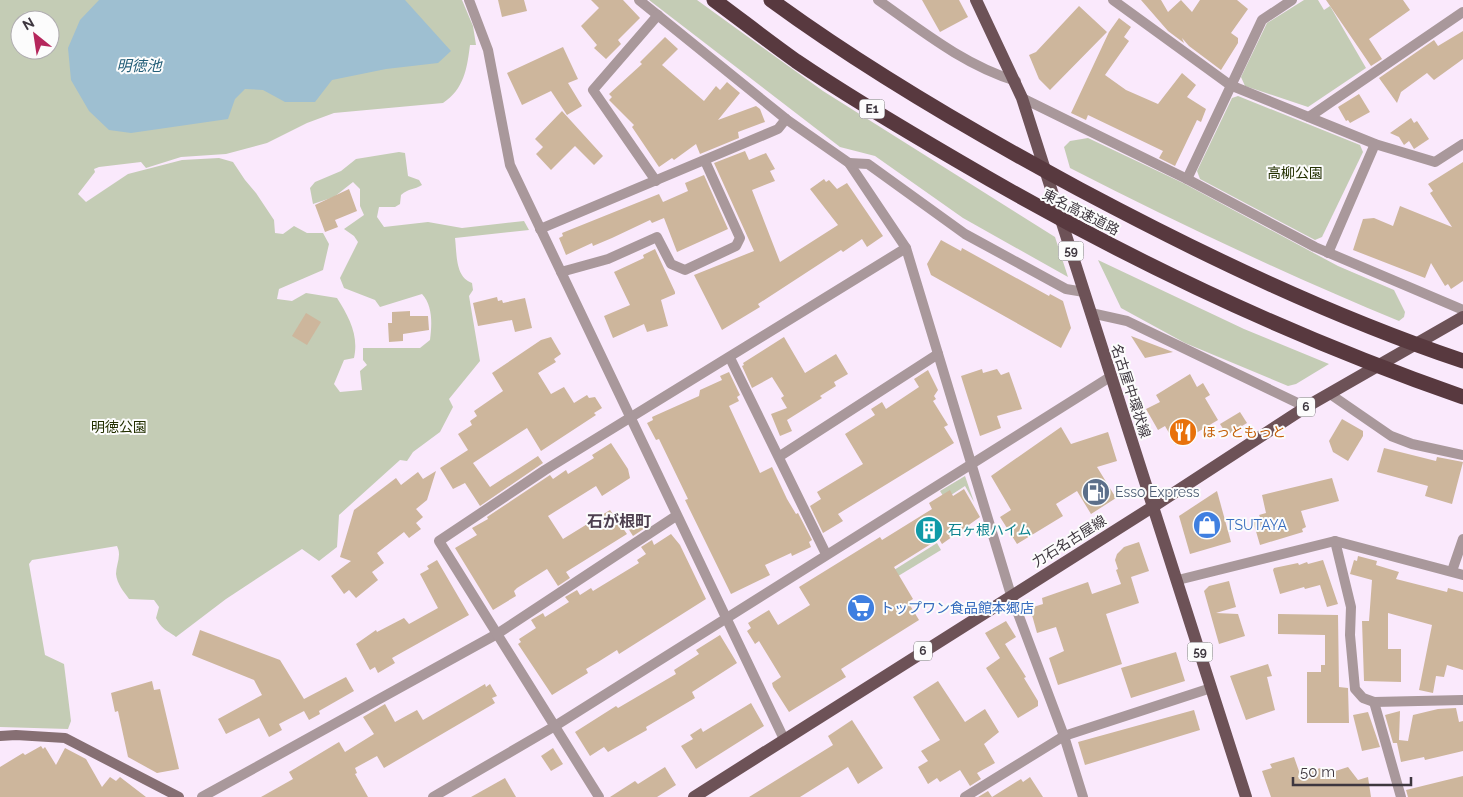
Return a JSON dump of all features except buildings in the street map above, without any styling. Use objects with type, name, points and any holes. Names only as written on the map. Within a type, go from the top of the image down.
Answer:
[{"type":"highway","name":"東名高速道路","points":[[714,0],[796,61],[904,130],[1038,208],[1250,314],[1403,376],[1463,397]]},
{"type":"highway","name":"東名高速道路","points":[[771,0],[814,31],[923,101],[1023,159],[1173,239],[1267,284],[1463,361]]},
{"type":"main road","name":"名古屋中環状線","points":[[976,0],[1016,81],[1022,98],[1246,797]]},
{"type":"main road","name":"力石名古屋線","points":[[694,797],[1154,506],[1306,407],[1463,317]]},
{"type":"street","points":[[468,0],[488,50],[510,165],[629,418],[784,739]]},
{"type":"street","points":[[639,0],[786,119],[849,163],[906,248],[1011,595],[1064,736],[1082,797]]},
{"type":"street","points":[[878,0],[945,47],[992,73],[1016,81]]},
{"type":"street","points":[[1113,0],[1230,85],[1375,144],[1435,162],[1463,144]]},
{"type":"street","points":[[1187,179],[1262,20],[1292,0]]},
{"type":"street","points":[[1309,117],[1463,12]]},
{"type":"street","points":[[656,181],[594,90],[658,15]]},
{"type":"street","points":[[1022,98],[1187,179],[1328,253],[1463,310]]},
{"type":"street","points":[[540,229],[778,129],[786,119]]},
{"type":"street","points":[[1328,253],[1375,144]]},
{"type":"street","points":[[560,272],[608,259],[657,237],[671,264],[685,270],[736,246],[740,238],[705,161]]},
{"type":"street","points":[[849,163],[868,164],[966,234],[1066,289],[1084,292]]},
{"type":"street","points":[[599,797],[439,541],[545,470],[730,358],[906,248]]},
{"type":"street","points":[[1091,313],[1127,321],[1306,407]]},
{"type":"street","points":[[780,456],[938,354]]},
{"type":"street","points":[[730,358],[780,456],[826,554]]},
{"type":"street","points":[[433,797],[555,726],[1110,377]]},
{"type":"street","points":[[1330,394],[1391,436],[1412,444],[1463,455]]},
{"type":"street","points":[[202,797],[370,706],[497,634],[676,516]]},
{"type":"street","points":[[1452,572],[1463,539]]},
{"type":"street","points":[[1178,580],[1335,541],[1463,575]]},
{"type":"street","points":[[1335,541],[1351,607],[1350,635],[1356,690],[1364,698],[1374,702],[1463,700]]},
{"type":"street","points":[[965,797],[1064,736],[1211,688]]},
{"type":"street","points":[[1374,702],[1401,797]]},
{"type":"street","points":[[0,736],[16,734],[65,738],[172,796]]},
{"type":"green space","name":"明徳公園","points":[[0,0],[462,0],[473,26],[476,45],[470,45],[466,70],[460,85],[443,103],[334,113],[307,123],[267,143],[226,154],[181,157],[146,168],[141,162],[99,167],[94,169],[95,172],[78,194],[86,202],[128,174],[182,160],[219,158],[233,162],[274,220],[275,233],[283,234],[294,226],[307,233],[323,233],[329,244],[323,270],[279,289],[277,299],[292,301],[306,293],[337,298],[352,326],[355,342],[354,358],[344,360],[334,384],[340,392],[362,390],[360,371],[367,365],[363,360],[363,348],[420,348],[430,340],[431,316],[426,299],[422,294],[380,307],[375,300],[344,288],[340,278],[358,242],[354,236],[344,229],[364,215],[360,206],[360,189],[353,182],[334,197],[313,204],[310,188],[315,182],[341,171],[356,159],[399,152],[405,153],[408,176],[419,180],[422,185],[401,195],[400,204],[395,207],[379,207],[377,217],[384,227],[428,222],[462,228],[524,221],[529,230],[455,238],[458,264],[462,276],[472,283],[473,290],[469,296],[480,361],[449,399],[453,407],[440,432],[413,452],[407,461],[400,460],[339,515],[337,547],[319,561],[302,549],[226,599],[176,637],[158,622],[156,618],[159,607],[154,600],[129,599],[123,591],[116,574],[119,557],[117,546],[32,560],[29,564],[45,655],[64,664],[71,721],[68,729],[0,727]]},
{"type":"green space","points":[[649,0],[697,0],[823,91],[1055,237],[1068,277],[963,218],[875,156],[840,147]]},
{"type":"green space","points":[[1304,0],[1318,0],[1324,10],[1330,6],[1366,68],[1308,107],[1245,86],[1241,77],[1267,23]]},
{"type":"green space","name":"高柳公園","points":[[1238,96],[1360,145],[1363,152],[1322,237],[1315,240],[1200,179],[1197,171],[1232,98]]},
{"type":"green space","points":[[1088,138],[1183,183],[1338,266],[1394,290],[1405,312],[1404,317],[1399,321],[1274,267],[1070,168],[1064,147],[1070,141]]},
{"type":"green space","points":[[1098,260],[1244,329],[1329,364],[1296,384],[1288,386],[1185,343],[1121,308]]},
{"type":"green space","points":[[965,476],[974,502],[965,486],[945,499],[940,491]]},
{"type":"green space","points":[[937,543],[941,550],[890,581],[886,575]]},
{"type":"water","name":"明徳池","points":[[99,0],[405,0],[451,51],[438,63],[386,69],[332,80],[315,102],[285,102],[263,90],[245,89],[235,99],[228,119],[131,133],[109,130],[89,111],[71,80],[68,48],[80,20]]},
{"type":"place","name":"ほっともっと","points":[[1183,432]]},
{"type":"place","name":"Esso Express","points":[[1096,492]]},
{"type":"place","name":"TSUTAYA","points":[[1207,525]]},
{"type":"place","name":"石ヶ根ハイム","points":[[929,530]]},
{"type":"place","name":"トップワン食品館本郷店","points":[[861,608]]},
{"type":"district","name":"石が根町","points":[[619,521]]}]
